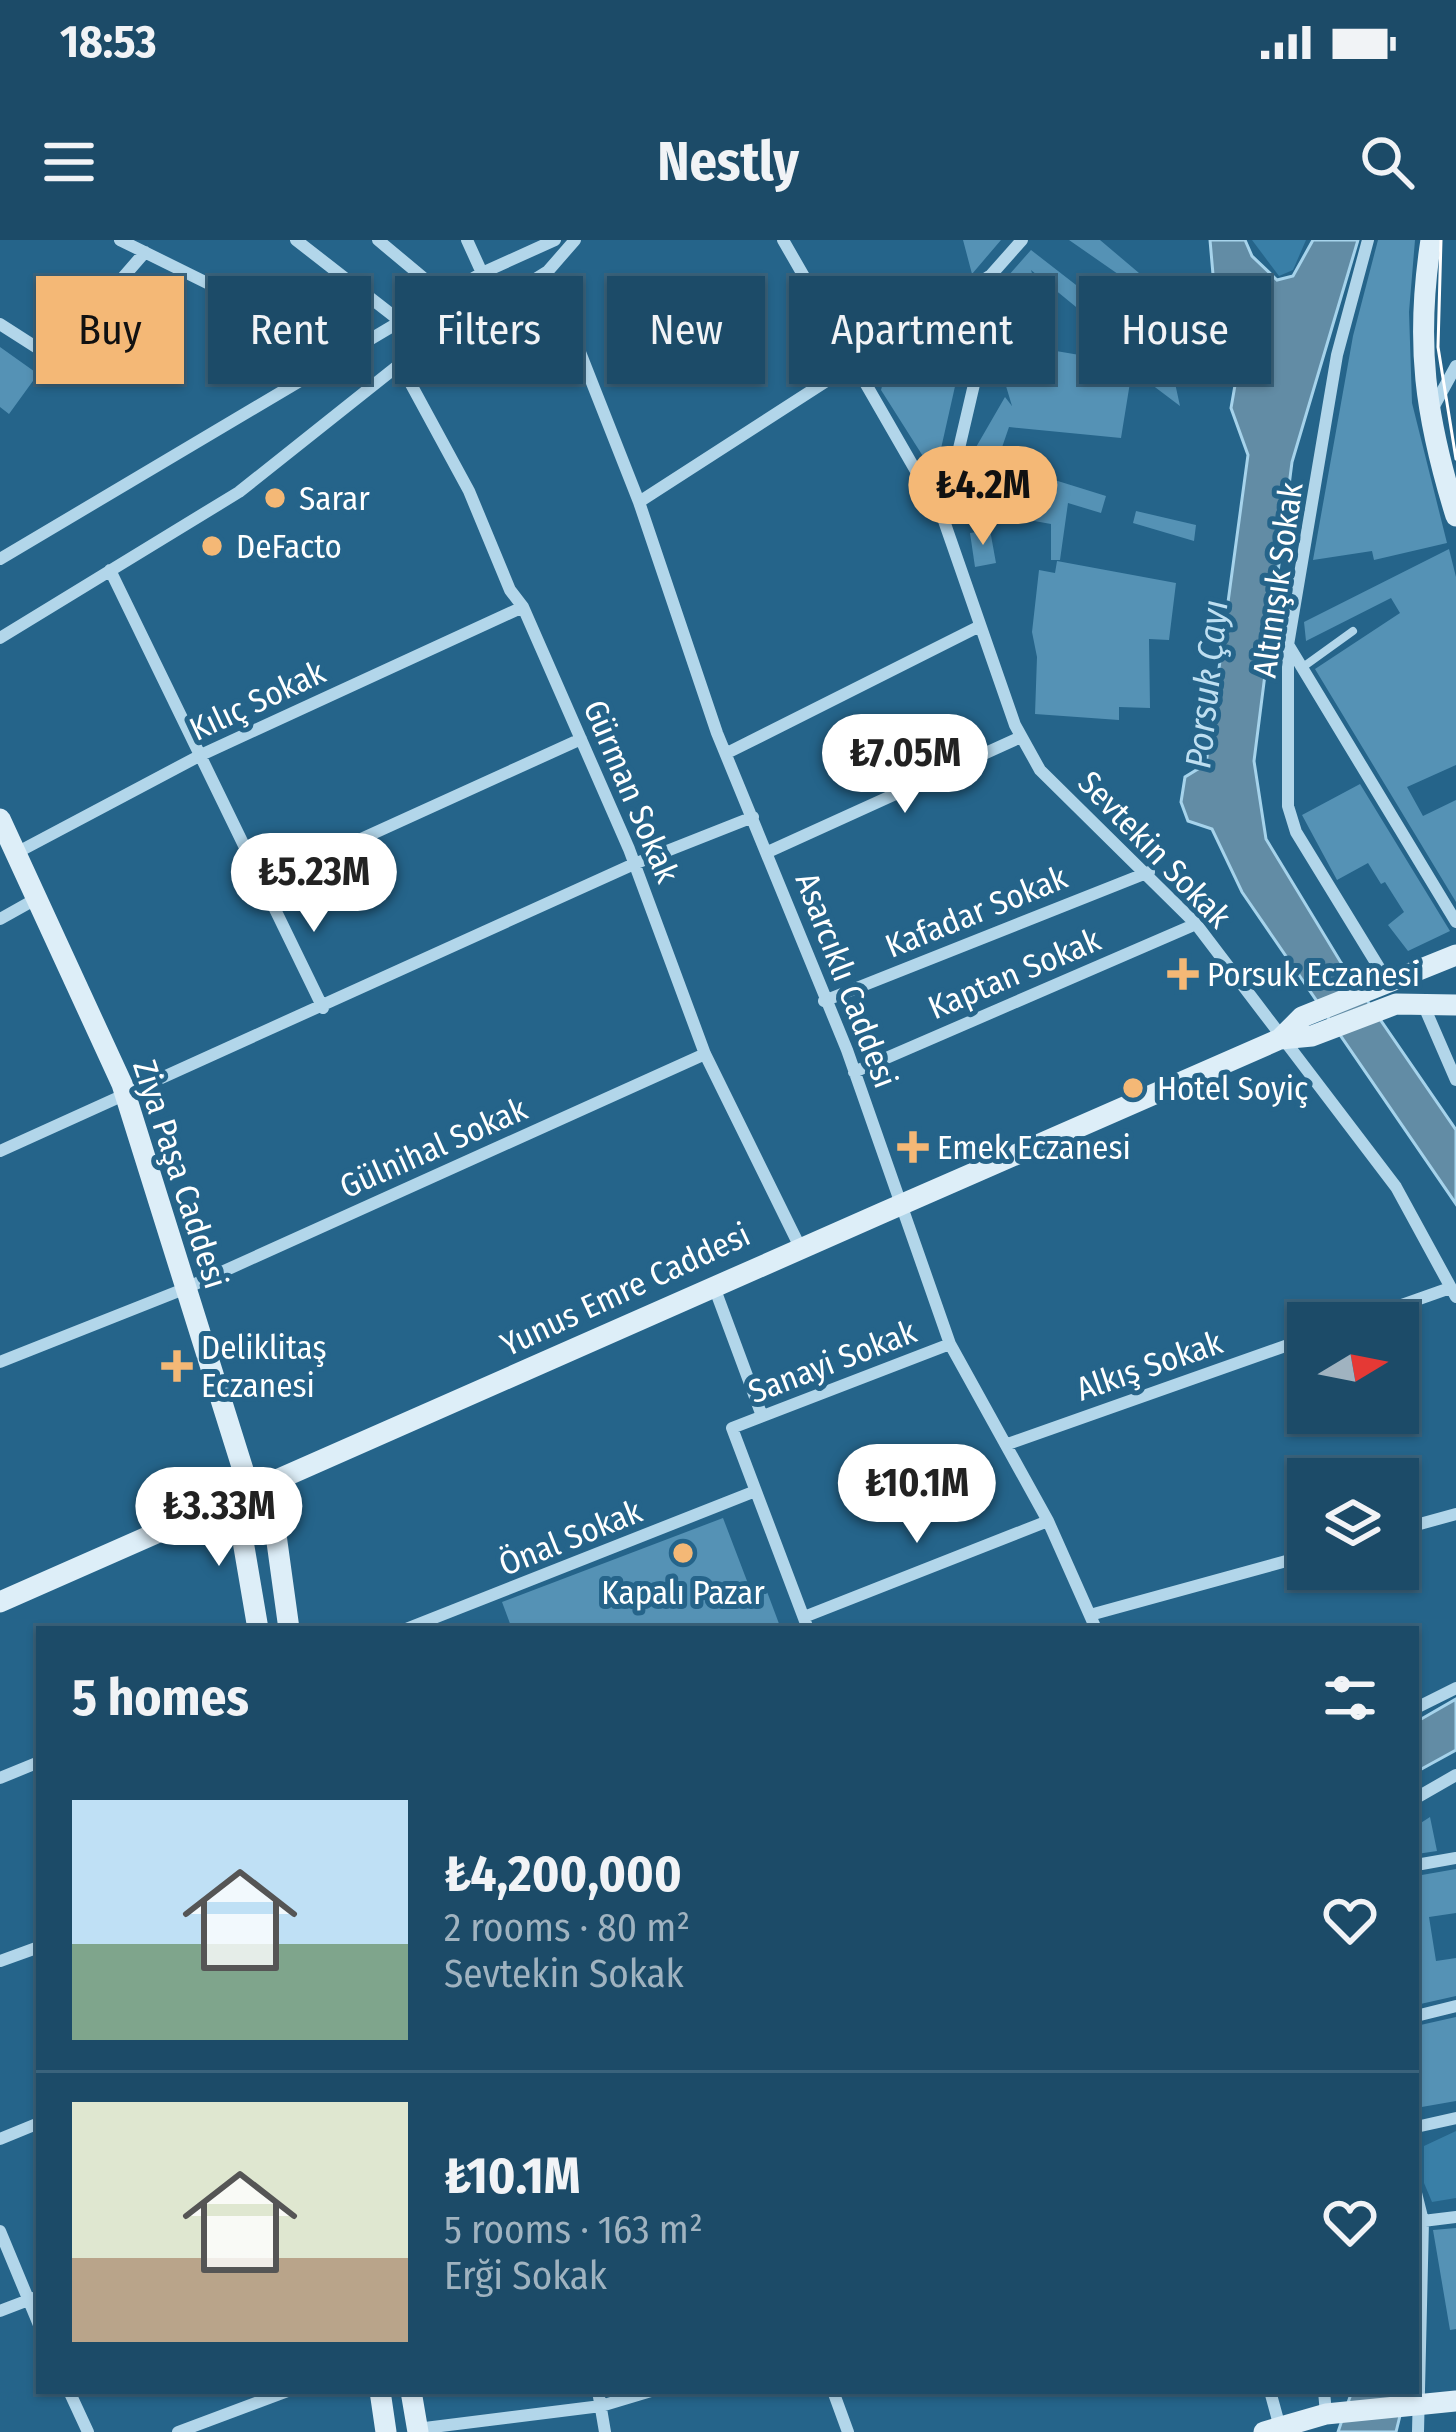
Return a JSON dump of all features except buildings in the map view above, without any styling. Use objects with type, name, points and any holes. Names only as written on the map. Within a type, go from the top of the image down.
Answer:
[{"type":"main road","points":[[1431,240],[1420,345],[1432,429],[1456,515]]},
{"type":"main road","name":"Ziya Paşa Caddesi","points":[[0,819],[126,1097],[252,1492],[288,1626]]},
{"type":"main road","name":"Yunus Emre Caddesi","points":[[1280,1039],[1302,1016],[1456,955]]},
{"type":"main road","name":"Yunus Emre Caddesi","points":[[1421,971],[1456,973]]},
{"type":"main road","name":"Yunus Emre Caddesi","points":[[0,1602],[456,1404],[799,1245],[1280,1039],[1312,1036],[1396,1004],[1456,1005]]},
{"type":"main road","name":"Ziya Paşa Caddesi","points":[[252,1492],[257,1626]]},
{"type":"main road","points":[[380,2394],[386,2432]]},
{"type":"main road","points":[[412,2394],[418,2430]]},
{"type":"main road","points":[[1275,2430],[1326,2414],[1456,2401]]},
{"type":"street","points":[[120,240],[208,283]]},
{"type":"street","points":[[296,240],[395,317]]},
{"type":"street","points":[[379,240],[421,276]]},
{"type":"street","points":[[467,240],[482,273]]},
{"type":"street","points":[[477,276],[555,240]]},
{"type":"street","points":[[540,276],[575,240]]},
{"type":"street","name":"Sevtekin Sokak","points":[[783,240],[803,276]]},
{"type":"street","points":[[989,276],[1022,240]]},
{"type":"street","name":"Altınışık Sokak","points":[[1368,240],[1336,355],[1288,645],[1288,806],[1296,832],[1386,979]]},
{"type":"street","points":[[0,324],[53,358],[145,252]]},
{"type":"street","name":"Asarcıklı Caddesi","points":[[548,271],[639,502],[727,753],[770,851],[854,1072],[950,1344],[1048,1521],[1093,1622]]},
{"type":"street","points":[[1432,429],[1443,382],[1456,366]]},
{"type":"street","points":[[0,638],[239,491],[395,368]]},
{"type":"street","points":[[0,559],[293,384]]},
{"type":"street","name":"Gürman Sokak","points":[[411,384],[469,490],[510,590],[523,607],[634,864],[705,1054],[799,1245]]},
{"type":"street","points":[[639,502],[819,384]]},
{"type":"street","name":"Sevtekin Sokak","points":[[865,384],[943,518],[978,627],[1021,737],[1040,770],[1149,872],[1196,924],[1396,1187],[1453,1292]]},
{"type":"street","points":[[943,518],[974,384]]},
{"type":"street","points":[[110,570],[323,1008]]},
{"type":"street","name":"Kılıç Sokak","points":[[18,852],[201,755],[523,607]]},
{"type":"street","points":[[727,753],[978,627]]},
{"type":"street","points":[[1288,645],[1456,922]]},
{"type":"street","points":[[770,851],[1021,737]]},
{"type":"street","points":[[262,884],[581,739]]},
{"type":"street","points":[[0,1150],[634,864],[753,817]]},
{"type":"street","name":"Kafadar Sokak","points":[[824,1001],[1149,872]]},
{"type":"street","points":[[0,919],[34,900]]},
{"type":"street","name":"Kaptan Sokak","points":[[854,1072],[1196,924]]},
{"type":"street","points":[[1423,1004],[1456,1080]]},
{"type":"street","name":"Gülnihal Sokak","points":[[0,1362],[184,1289],[705,1054]]},
{"type":"street","points":[[713,1283],[762,1416]]},
{"type":"street","points":[[1419,1302],[1453,1292]]},
{"type":"street","name":"Sanayi Sokak","points":[[806,1623],[732,1428],[950,1344]]},
{"type":"street","name":"Alkış Sokak","points":[[1008,1444],[1287,1345]]},
{"type":"street","name":"Önal Sokak","points":[[444,1623],[754,1492]]},
{"type":"street","points":[[1419,1524],[1456,1514]]},
{"type":"street","points":[[806,1623],[1048,1521]]},
{"type":"street","points":[[1093,1622],[1287,1562]]},
{"type":"street","points":[[1419,1706],[1456,1688]]},
{"type":"street","points":[[0,1778],[36,1763]]},
{"type":"street","points":[[1419,1796],[1456,1775]]},
{"type":"street","points":[[1419,1864],[1456,1858]]},
{"type":"street","points":[[0,1961],[36,1948]]},
{"type":"street","points":[[1419,2015],[1456,2006]]},
{"type":"street","points":[[1419,2126],[1456,2118]]},
{"type":"street","points":[[0,2139],[36,2124]]},
{"type":"street","points":[[1418,2432],[1424,2222],[1419,2204]]},
{"type":"street","points":[[1424,2222],[1456,2217]]},
{"type":"street","points":[[0,2231],[33,2298],[0,2311]]},
{"type":"street","points":[[70,2394],[88,2432]]},
{"type":"street","points":[[178,2432],[280,2394]]},
{"type":"street","points":[[834,2394],[848,2432]]},
{"type":"street","points":[[1270,2394],[1275,2430]]},
{"type":"street","points":[[1324,2394],[1326,2414]]},
{"type":"street","points":[[418,2430],[504,2425],[600,2398],[605,2432]]},
{"type":"lane","points":[[1301,668],[1353,631]]},
{"type":"shaded area","points":[[1210,240],[1245,240],[1252,256],[1277,280],[1293,276],[1313,240],[1358,240],[1292,462],[1254,761],[1266,839],[1340,961],[1456,1130],[1456,1204],[1242,892],[1212,829],[1188,821],[1181,802],[1185,777],[1206,764],[1248,455],[1231,408],[1235,384],[1271,384],[1271,276],[1213,276]]},
{"type":"shaded area","points":[[1252,240],[1306,240],[1293,270],[1279,276]]},
{"type":"shaded area","points":[[1456,1699],[1456,1750],[1419,1770],[1419,1720]]},
{"type":"shaded area","points":[[1456,2131],[1456,2198],[1432,2202],[1424,2183],[1424,2146]]},
{"type":"shaded area","points":[[1351,2394],[1405,2394],[1396,2432],[1338,2432]]},
{"type":"tram line","points":[[1441,240],[1438,347],[1456,459]]},
{"type":"place","name":"Sarar","points":[[275,498]]},
{"type":"place","name":"DeFacto","points":[[212,546]]},
{"type":"place","name":"Porsuk Eczanesi","points":[[1183,974]]},
{"type":"place","name":"Hotel Soyiç","points":[[1133,1088]]},
{"type":"place","name":"Emek Eczanesi","points":[[913,1147]]},
{"type":"place","name":"Deliklitaş Eczanesi","points":[[177,1366]]},
{"type":"place","name":"Kapalı Pazar","points":[[683,1553]]},
{"type":"water label","name":"Porsuk Çayı","points":[[1206,684]]}]
